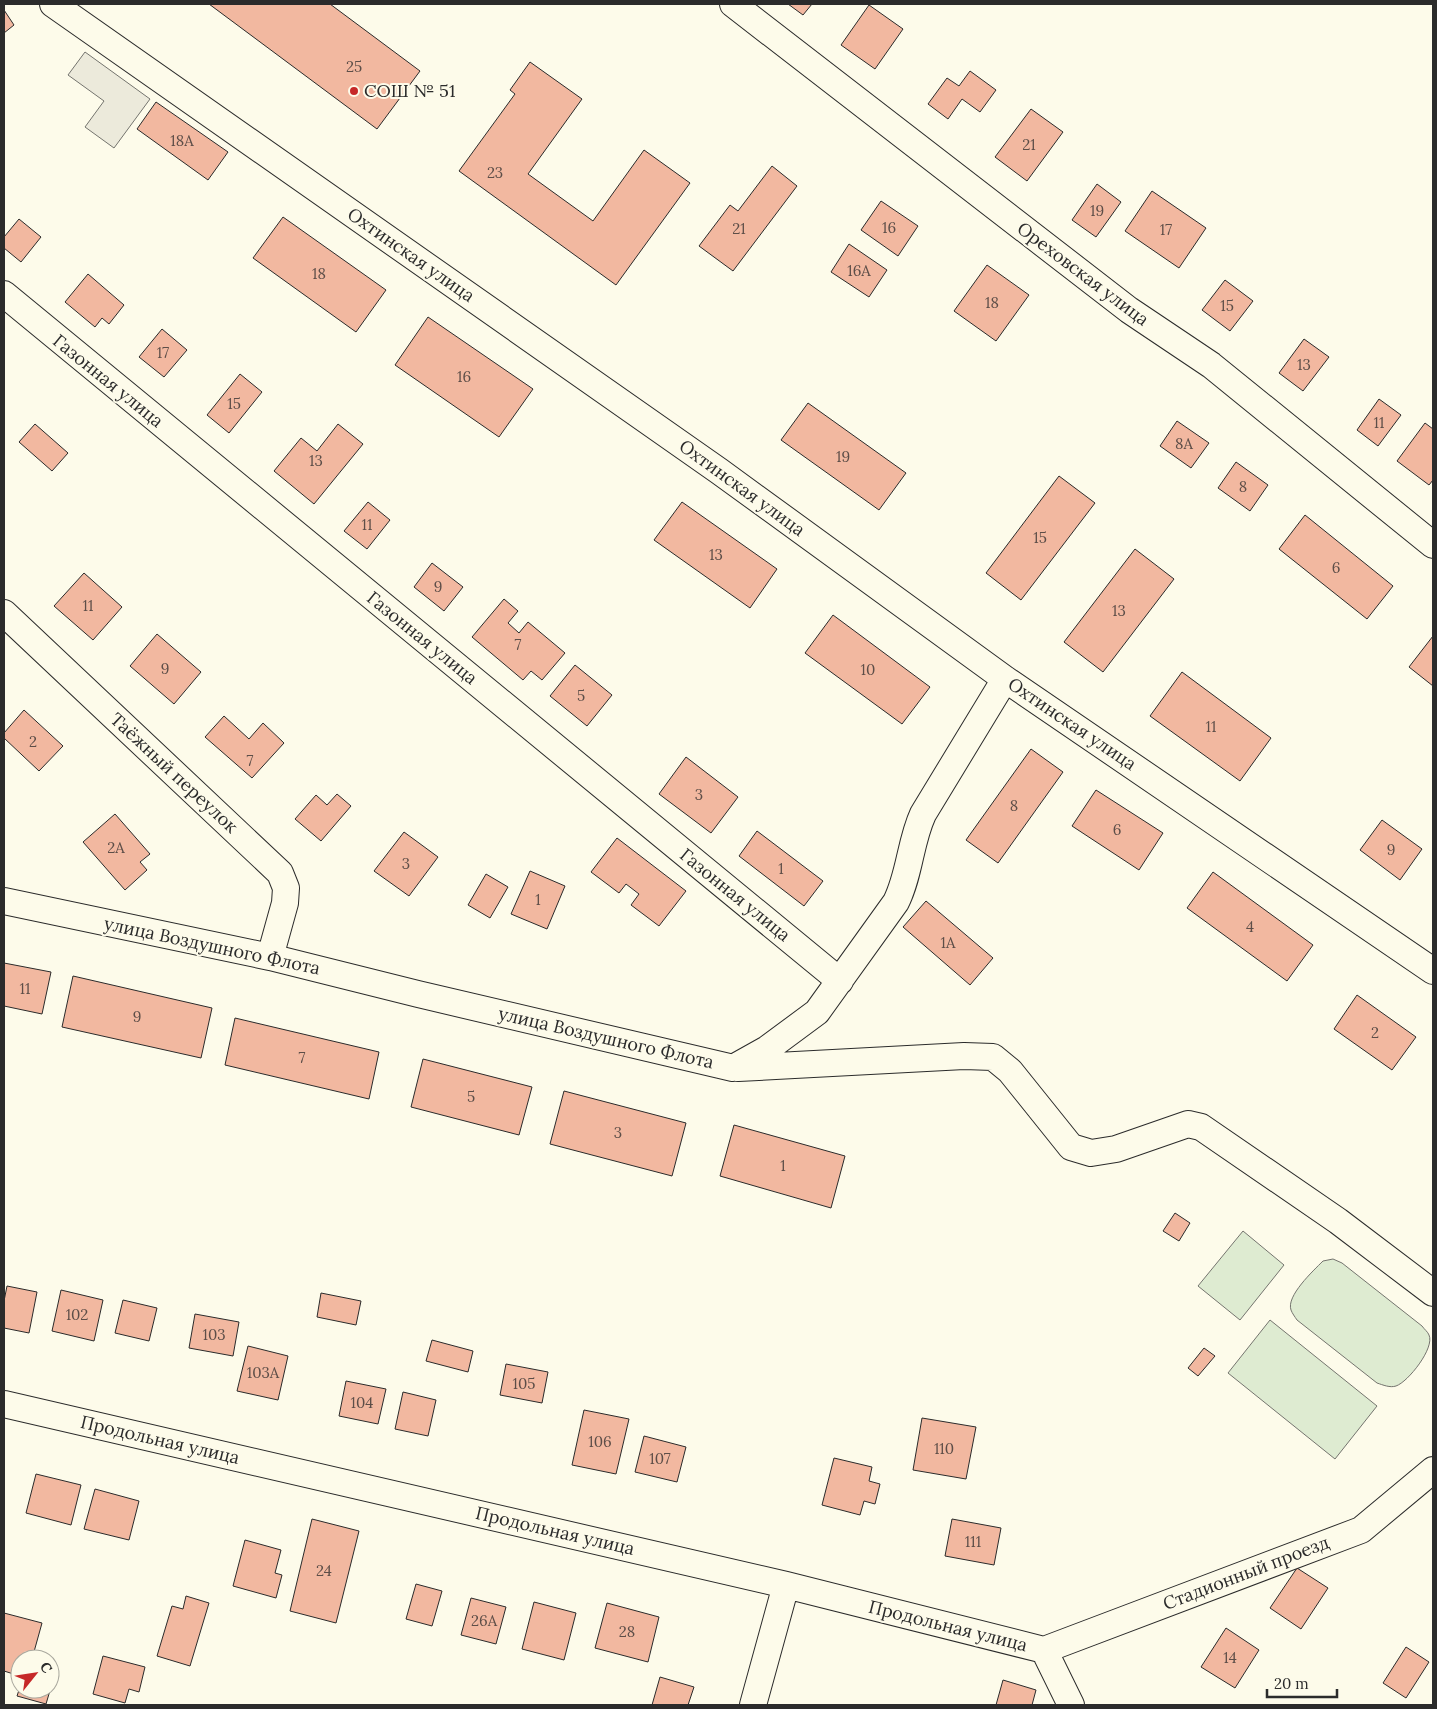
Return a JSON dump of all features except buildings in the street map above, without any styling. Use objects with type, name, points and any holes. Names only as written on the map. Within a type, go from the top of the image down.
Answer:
[{"type":"street","name":"Охтинская улица","points":[[53,4],[719,471],[1005,679],[1433,971]]},
{"type":"street","name":"Ореховская улица","points":[[733,4],[1129,310],[1211,365],[1433,545]]},
{"type":"street","name":"Газонная улица","points":[[4,294],[840,981]]},
{"type":"street","name":"Таёжный переулок","points":[[4,613],[280,873],[286,888],[285,903],[270,957]]},
{"type":"street","name":"улица Воздушного Флота","points":[[4,901],[270,957],[732,1068],[767,1049],[817,1012],[896,902],[904,883],[915,833],[923,814],[1005,679]]},
{"type":"street","points":[[732,1068],[964,1056],[993,1057],[1010,1071],[1072,1147],[1091,1153],[1116,1149],[1188,1124],[1201,1128],[1338,1221],[1433,1293]]},
{"type":"street","name":"Продольная улица","points":[[4,1404],[786,1585],[1044,1650],[1071,1705]]},
{"type":"street","name":"Стадионный проезд","points":[[1044,1650],[1361,1530],[1433,1470]]},
{"type":"street","points":[[753,1705],[786,1585]]},
{"type":"green space","points":[[1243,1231],[1284,1265],[1240,1320],[1198,1286]]},
{"type":"green space","points":[[1333,1259],[1342,1263],[1422,1326],[1428,1334],[1430,1341],[1428,1348],[1419,1364],[1407,1378],[1394,1387],[1377,1383],[1297,1320],[1291,1311],[1292,1298],[1301,1284],[1323,1261]]},
{"type":"green space","points":[[1270,1320],[1377,1406],[1335,1459],[1228,1373]]},
{"type":"shaded area","points":[[85,52],[150,99],[114,148],[85,127],[104,101],[68,75]]},
{"type":"place","name":"СОШ № 51","points":[[354,91]]}]
